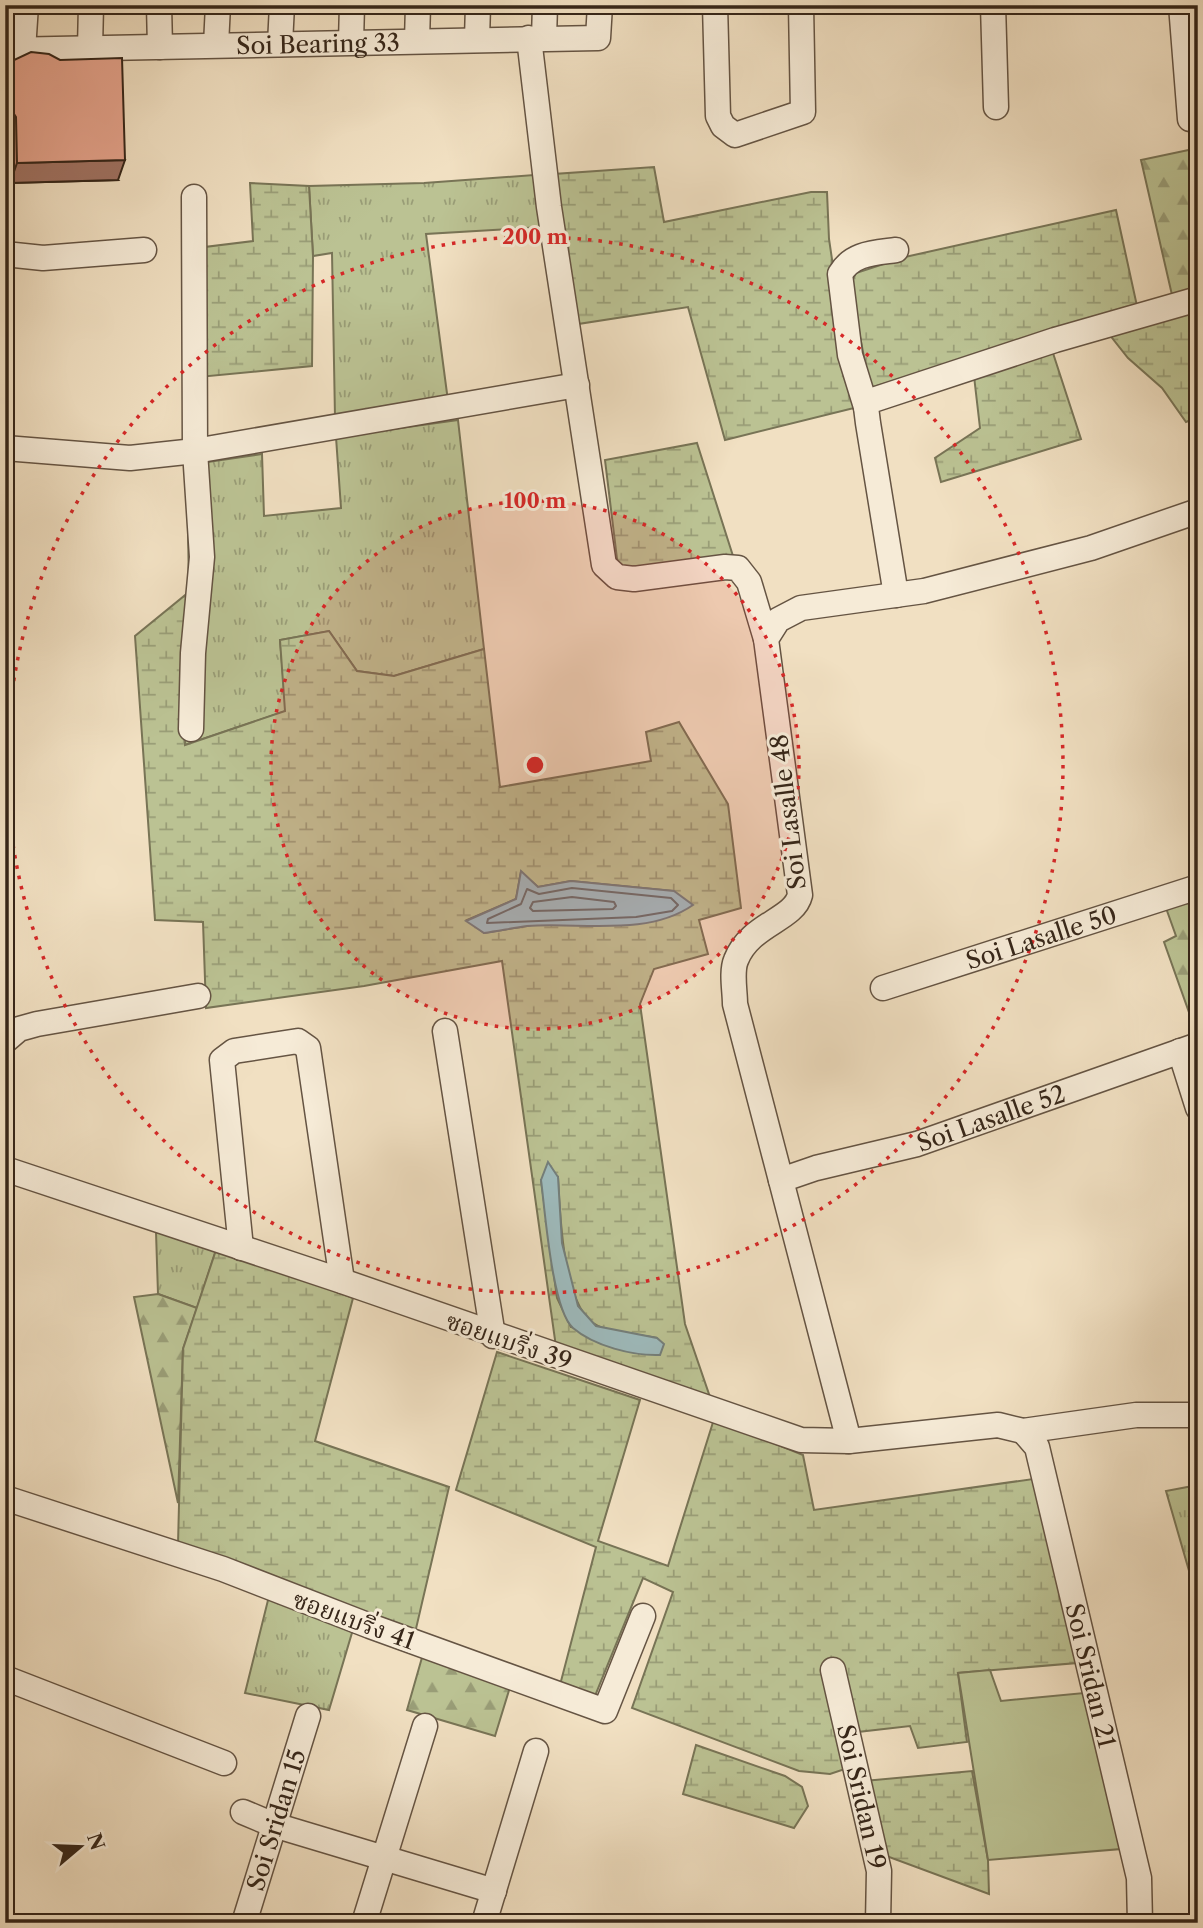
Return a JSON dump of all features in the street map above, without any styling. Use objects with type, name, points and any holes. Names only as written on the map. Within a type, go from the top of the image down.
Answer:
[{"type":"street","points":[[14,50],[26,5]]},
{"type":"street","points":[[90,48],[91,5]]},
{"type":"street","points":[[159,5],[160,47]]},
{"type":"street","points":[[216,46],[218,5]]},
{"type":"street","points":[[280,44],[282,5]]},
{"type":"street","points":[[351,43],[352,5]]},
{"type":"street","points":[[417,41],[418,5]]},
{"type":"street","points":[[477,40],[478,5]]},
{"type":"street","points":[[5,448],[130,458],[195,451],[577,385],[548,207],[537,38],[545,5]]},
{"type":"street","name":"Soi Bearing 33","points":[[14,50],[598,38],[600,5]]},
{"type":"street","points":[[715,5],[718,116],[723,127],[735,135],[803,112],[802,5]]},
{"type":"street","points":[[993,5],[996,107]]},
{"type":"street","points":[[1181,5],[1190,119]]},
{"type":"street","points":[[191,729],[193,653],[202,557],[195,451],[194,197]]},
{"type":"street","points":[[5,254],[43,258],[144,250]]},
{"type":"street","points":[[896,250],[859,256],[846,264],[840,274],[850,355],[866,407],[896,595]]},
{"type":"street","points":[[866,407],[870,401],[965,370],[1198,299]]},
{"type":"street","name":"Soi Lasalle 48","points":[[577,385],[604,565],[617,577],[634,579],[725,567],[738,568],[749,582],[766,639],[800,895],[790,913],[770,921],[755,932],[736,960],[735,1004],[849,1441]]},
{"type":"street","points":[[766,639],[778,621],[801,608],[924,592],[1080,551],[1198,511]]},
{"type":"street","name":"Soi Lasalle 50","points":[[883,988],[1198,887]]},
{"type":"street","points":[[5,1041],[19,1029],[37,1024],[198,996]]},
{"type":"street","points":[[445,1031],[493,1336]]},
{"type":"street","points":[[241,1248],[222,1060],[234,1051],[298,1041],[308,1048],[342,1281]]},
{"type":"street","points":[[1189,1048],[1198,1108]]},
{"type":"street","name":"Soi Lasalle 52","points":[[780,1180],[816,1168],[917,1144],[1189,1048]]},
{"type":"street","name":"ซอยแบริ่ง 39","points":[[5,1169],[342,1281],[794,1439],[849,1441],[998,1425],[1023,1431],[1136,1415],[1198,1415]]},
{"type":"street","name":"Soi Sridan 21","points":[[1023,1431],[1037,1447],[1136,1864],[1140,1923]]},
{"type":"street","name":"ซอยแบริ่ง 41","points":[[5,1498],[223,1569],[345,1617],[605,1711],[643,1616]]},
{"type":"street","name":"Soi Sridan 19","points":[[833,1670],[879,1871],[881,1906],[878,1923]]},
{"type":"street","points":[[5,1678],[224,1763]]},
{"type":"street","name":"Soi Sridan 15","points":[[244,1923],[308,1716]]},
{"type":"street","points":[[364,1923],[425,1726]]},
{"type":"street","points":[[484,1923],[536,1751]]},
{"type":"street","points":[[243,1812],[274,1825],[494,1891]]},
{"type":"green space","points":[[1198,148],[1198,287],[1172,295],[1141,160]]},
{"type":"green space","points":[[654,167],[664,222],[811,192],[827,192],[829,239],[854,408],[725,440],[688,307],[578,324],[554,174]]},
{"type":"green space","points":[[534,175],[542,227],[426,234],[448,401],[335,417],[332,253],[313,256],[309,186],[424,183]]},
{"type":"green space","points":[[250,183],[309,186],[313,256],[312,366],[199,377],[205,247],[253,241]]},
{"type":"green space","points":[[1116,210],[1137,306],[870,388],[850,285],[856,273],[905,257]]},
{"type":"green space","points":[[1198,305],[1198,417],[1186,422],[1162,388],[1128,358],[1109,334]]},
{"type":"green space","points":[[1052,350],[1081,439],[941,482],[935,458],[980,428],[974,376]]},
{"type":"green space","points":[[458,420],[484,649],[394,676],[357,671],[329,631],[280,640],[286,711],[185,745],[189,592],[187,465],[262,454],[264,516],[341,508],[336,437]]},
{"type":"green space","points":[[697,443],[733,556],[630,574],[618,567],[605,460]]},
{"type":"green space","points":[[189,592],[185,745],[285,711],[280,640],[329,631],[357,671],[394,676],[484,649],[500,787],[651,761],[646,732],[679,722],[728,804],[741,908],[699,920],[708,954],[654,969],[640,1004],[685,1324],[711,1400],[556,1347],[502,961],[364,986],[206,1008],[203,922],[155,920],[135,636]],"holes":[[[521,872],[538,887],[571,881],[673,891],[527,926],[484,933],[467,920],[516,899]],[[558,1177],[565,1258],[577,1301],[586,1316],[604,1329],[657,1338],[571,1327],[557,1298],[541,1180]]]},
{"type":"green space","points":[[1198,899],[1196,1032],[1164,942],[1176,936],[1166,908]]},
{"type":"green space","points":[[156,1232],[217,1247],[197,1308],[158,1294]]},
{"type":"green space","points":[[217,1247],[353,1298],[315,1441],[449,1487],[415,1633],[178,1544],[183,1349]]},
{"type":"green space","points":[[158,1294],[197,1308],[183,1349],[178,1503],[134,1297]]},
{"type":"green space","points":[[497,1352],[640,1400],[598,1541],[668,1566],[714,1419],[803,1455],[814,1510],[1033,1479],[1077,1663],[958,1673],[967,1742],[918,1748],[910,1726],[858,1732],[845,1769],[830,1774],[799,1771],[632,1708],[673,1592],[643,1578],[595,1696],[560,1685],[596,1547],[456,1490]]},
{"type":"green space","points":[[1198,1485],[1198,1602],[1166,1491]]},
{"type":"green space","points":[[270,1592],[354,1626],[329,1710],[245,1693]]},
{"type":"green space","points":[[423,1654],[510,1687],[495,1736],[407,1710]]},
{"type":"green space","points":[[990,1670],[1001,1701],[1084,1693],[1121,1849],[988,1860],[958,1673]]},
{"type":"green space","points":[[696,1745],[785,1776],[802,1787],[808,1806],[794,1828],[683,1794]]},
{"type":"green space","points":[[972,1771],[988,1860],[989,1894],[881,1854],[864,1781]]},
{"type":"water","points":[[521,871],[538,887],[571,881],[674,891],[693,905],[675,915],[634,925],[527,926],[484,933],[466,921],[516,899]]},
{"type":"water","points":[[548,1162],[558,1177],[562,1243],[578,1306],[596,1326],[657,1338],[664,1344],[660,1355],[626,1352],[603,1345],[573,1328],[566,1318],[551,1259],[541,1180]]},
{"type":"building","points":[[31,52],[49,54],[60,60],[122,58],[125,160],[17,163],[16,117],[5,100],[5,72],[14,60]]},
{"type":"building","points":[[5,124],[8,124],[9,162],[5,162]]}]
